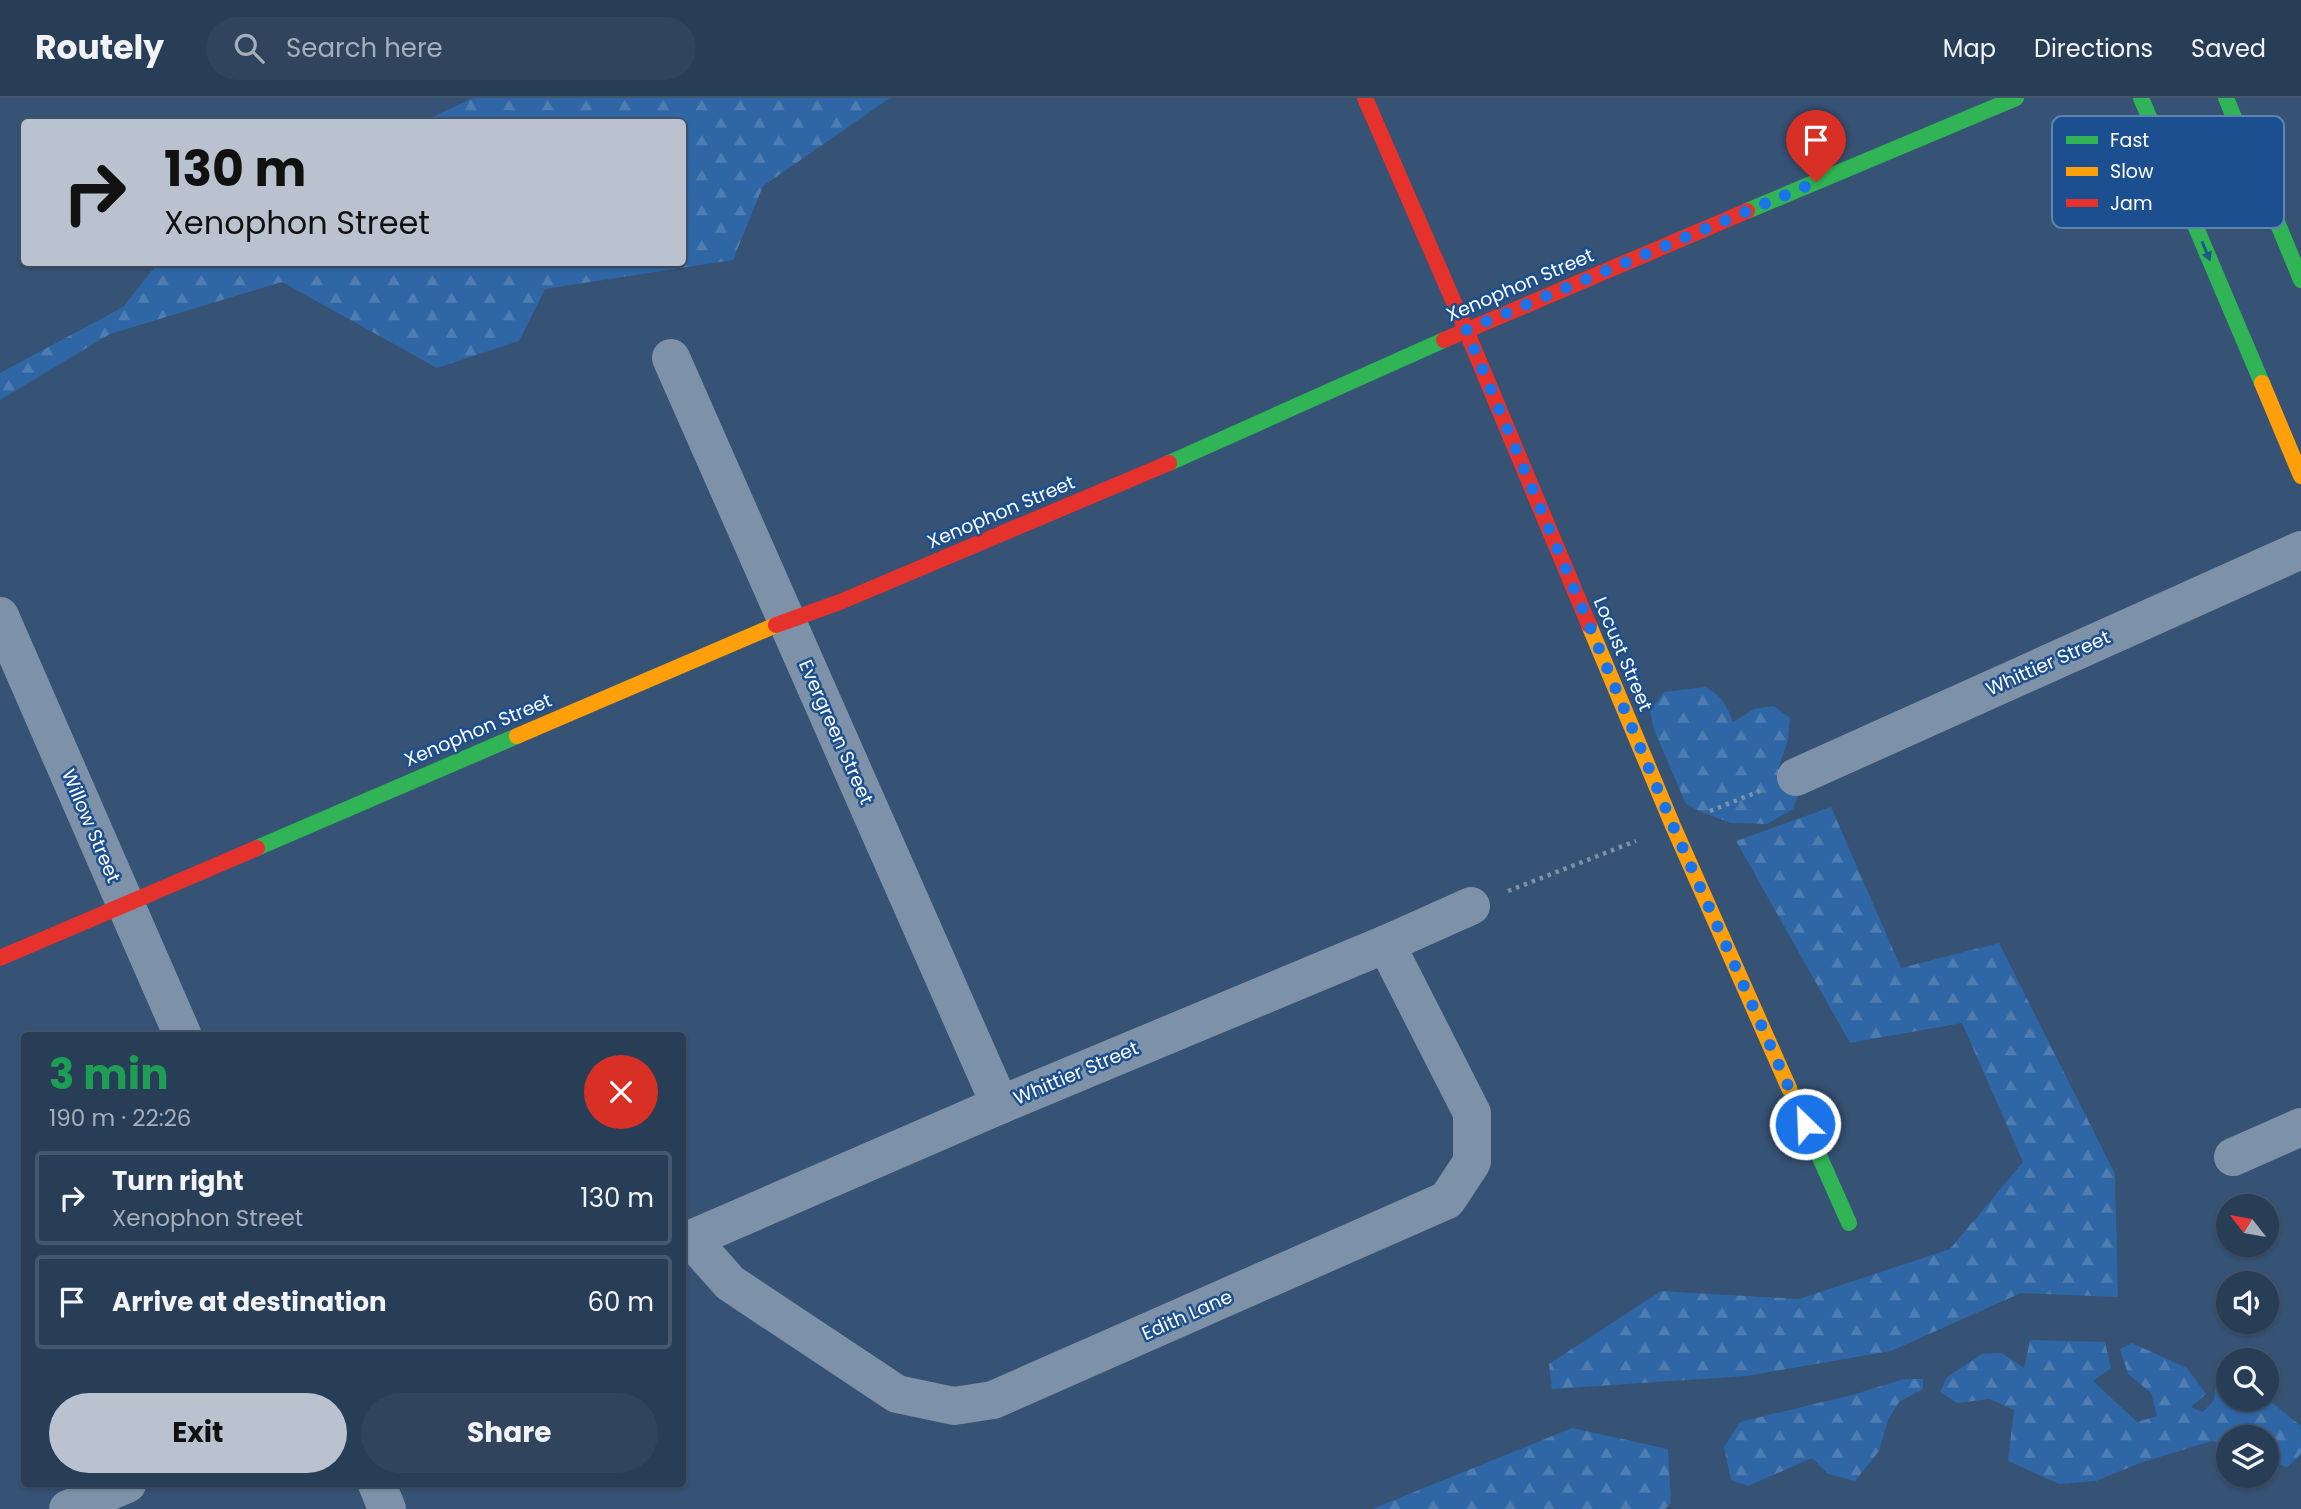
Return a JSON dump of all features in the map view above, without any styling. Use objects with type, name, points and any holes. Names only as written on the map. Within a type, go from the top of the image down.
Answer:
[{"type":"street","name":"Locust Street","points":[[1365,98],[1466,330],[1673,826],[1849,1223]]},
{"type":"street","name":"Xenophon Street","points":[[0,958],[787,620],[840,602],[1130,480],[1466,330],[2016,98]]},
{"type":"street","points":[[2141,98],[2149,116]]},
{"type":"street","points":[[2226,98],[2233,116]]},
{"type":"street","points":[[2196,228],[2301,476]]},
{"type":"street","points":[[2280,228],[2301,280]]},
{"type":"street","name":"Evergreen Street","points":[[671,358],[1000,1105]]},
{"type":"street","name":"Whittier Street","points":[[1796,776],[2301,550]]},
{"type":"street","name":"Willow Street","points":[[0,615],[181,1032]]},
{"type":"street","name":"Whittier Street","points":[[687,1241],[1471,906]]},
{"type":"street","name":"Edith Lane","points":[[687,1241],[730,1283],[897,1394],[954,1406],[993,1400],[1447,1200],[1472,1162],[1472,1113],[1386,944]]},
{"type":"street","points":[[2233,1157],[2301,1127]]},
{"type":"street","points":[[68,1509],[120,1487]]},
{"type":"street","points":[[378,1487],[387,1509]]},
{"type":"green space","points":[[473,98],[890,98],[763,186],[733,260],[545,289],[519,341],[437,368],[282,282],[110,334],[0,400],[0,373],[123,307],[156,266],[686,266],[686,119],[428,119]]},
{"type":"green space","points":[[1705,687],[1723,701],[1733,722],[1754,709],[1774,706],[1790,718],[1788,740],[1778,769],[1799,793],[1793,809],[1767,824],[1731,823],[1686,804],[1654,730],[1650,711],[1664,692]]},
{"type":"green space","points":[[1831,807],[1901,968],[1999,943],[2115,1174],[2118,1297],[2021,1293],[1891,1351],[1746,1376],[1552,1389],[1549,1364],[1661,1291],[1799,1299],[1950,1249],[2023,1162],[1962,1023],[1850,1043],[1736,841]]},
{"type":"green space","points":[[2030,1340],[2105,1342],[2111,1368],[2093,1381],[2137,1422],[2157,1416],[2151,1393],[2128,1374],[2120,1349],[2132,1343],[2187,1368],[2206,1394],[2191,1407],[2203,1412],[2214,1400],[2216,1382],[2216,1411],[2279,1411],[2279,1408],[2301,1426],[2301,1454],[2287,1467],[2279,1464],[2279,1425],[2216,1425],[2216,1442],[2212,1441],[2140,1463],[2096,1481],[2059,1484],[2008,1461],[2014,1410],[1990,1399],[1957,1403],[1940,1392],[1947,1377],[1982,1354],[2002,1353],[2024,1368]]},
{"type":"green space","points":[[1904,1379],[1923,1379],[1923,1389],[1899,1402],[1888,1420],[1879,1451],[1855,1481],[1828,1474],[1812,1458],[1748,1486],[1731,1480],[1724,1447],[1740,1422],[1852,1395]]},
{"type":"green space","points":[[1572,1428],[1668,1449],[1671,1503],[1665,1509],[1372,1509]]},
{"type":"traffic: fast","points":[[1747,211],[2016,98]]},
{"type":"traffic: fast","points":[[2141,98],[2149,116]]},
{"type":"traffic: fast","points":[[2226,98],[2233,116]]},
{"type":"traffic: fast","points":[[2196,228],[2262,383]]},
{"type":"traffic: fast","points":[[2280,228],[2301,280]]},
{"type":"traffic: fast","points":[[1169,463],[1444,340]]},
{"type":"traffic: fast","points":[[257,848],[517,736]]},
{"type":"traffic: fast","points":[[1789,1088],[1849,1223]]},
{"type":"traffic: slow","points":[[2262,383],[2301,476]]},
{"type":"traffic: slow","points":[[517,736],[776,625]]},
{"type":"traffic: slow","points":[[1589,625],[1673,826],[1789,1088]]},
{"type":"traffic: jam","points":[[1365,98],[1466,330],[1589,625]]},
{"type":"traffic: jam","points":[[1444,340],[1747,211]]},
{"type":"traffic: jam","points":[[776,625],[840,602],[1169,463]]},
{"type":"traffic: jam","points":[[0,958],[257,848]]},
{"type":"route","points":[[1805,1124],[1673,826],[1466,330],[1816,182]]}]
